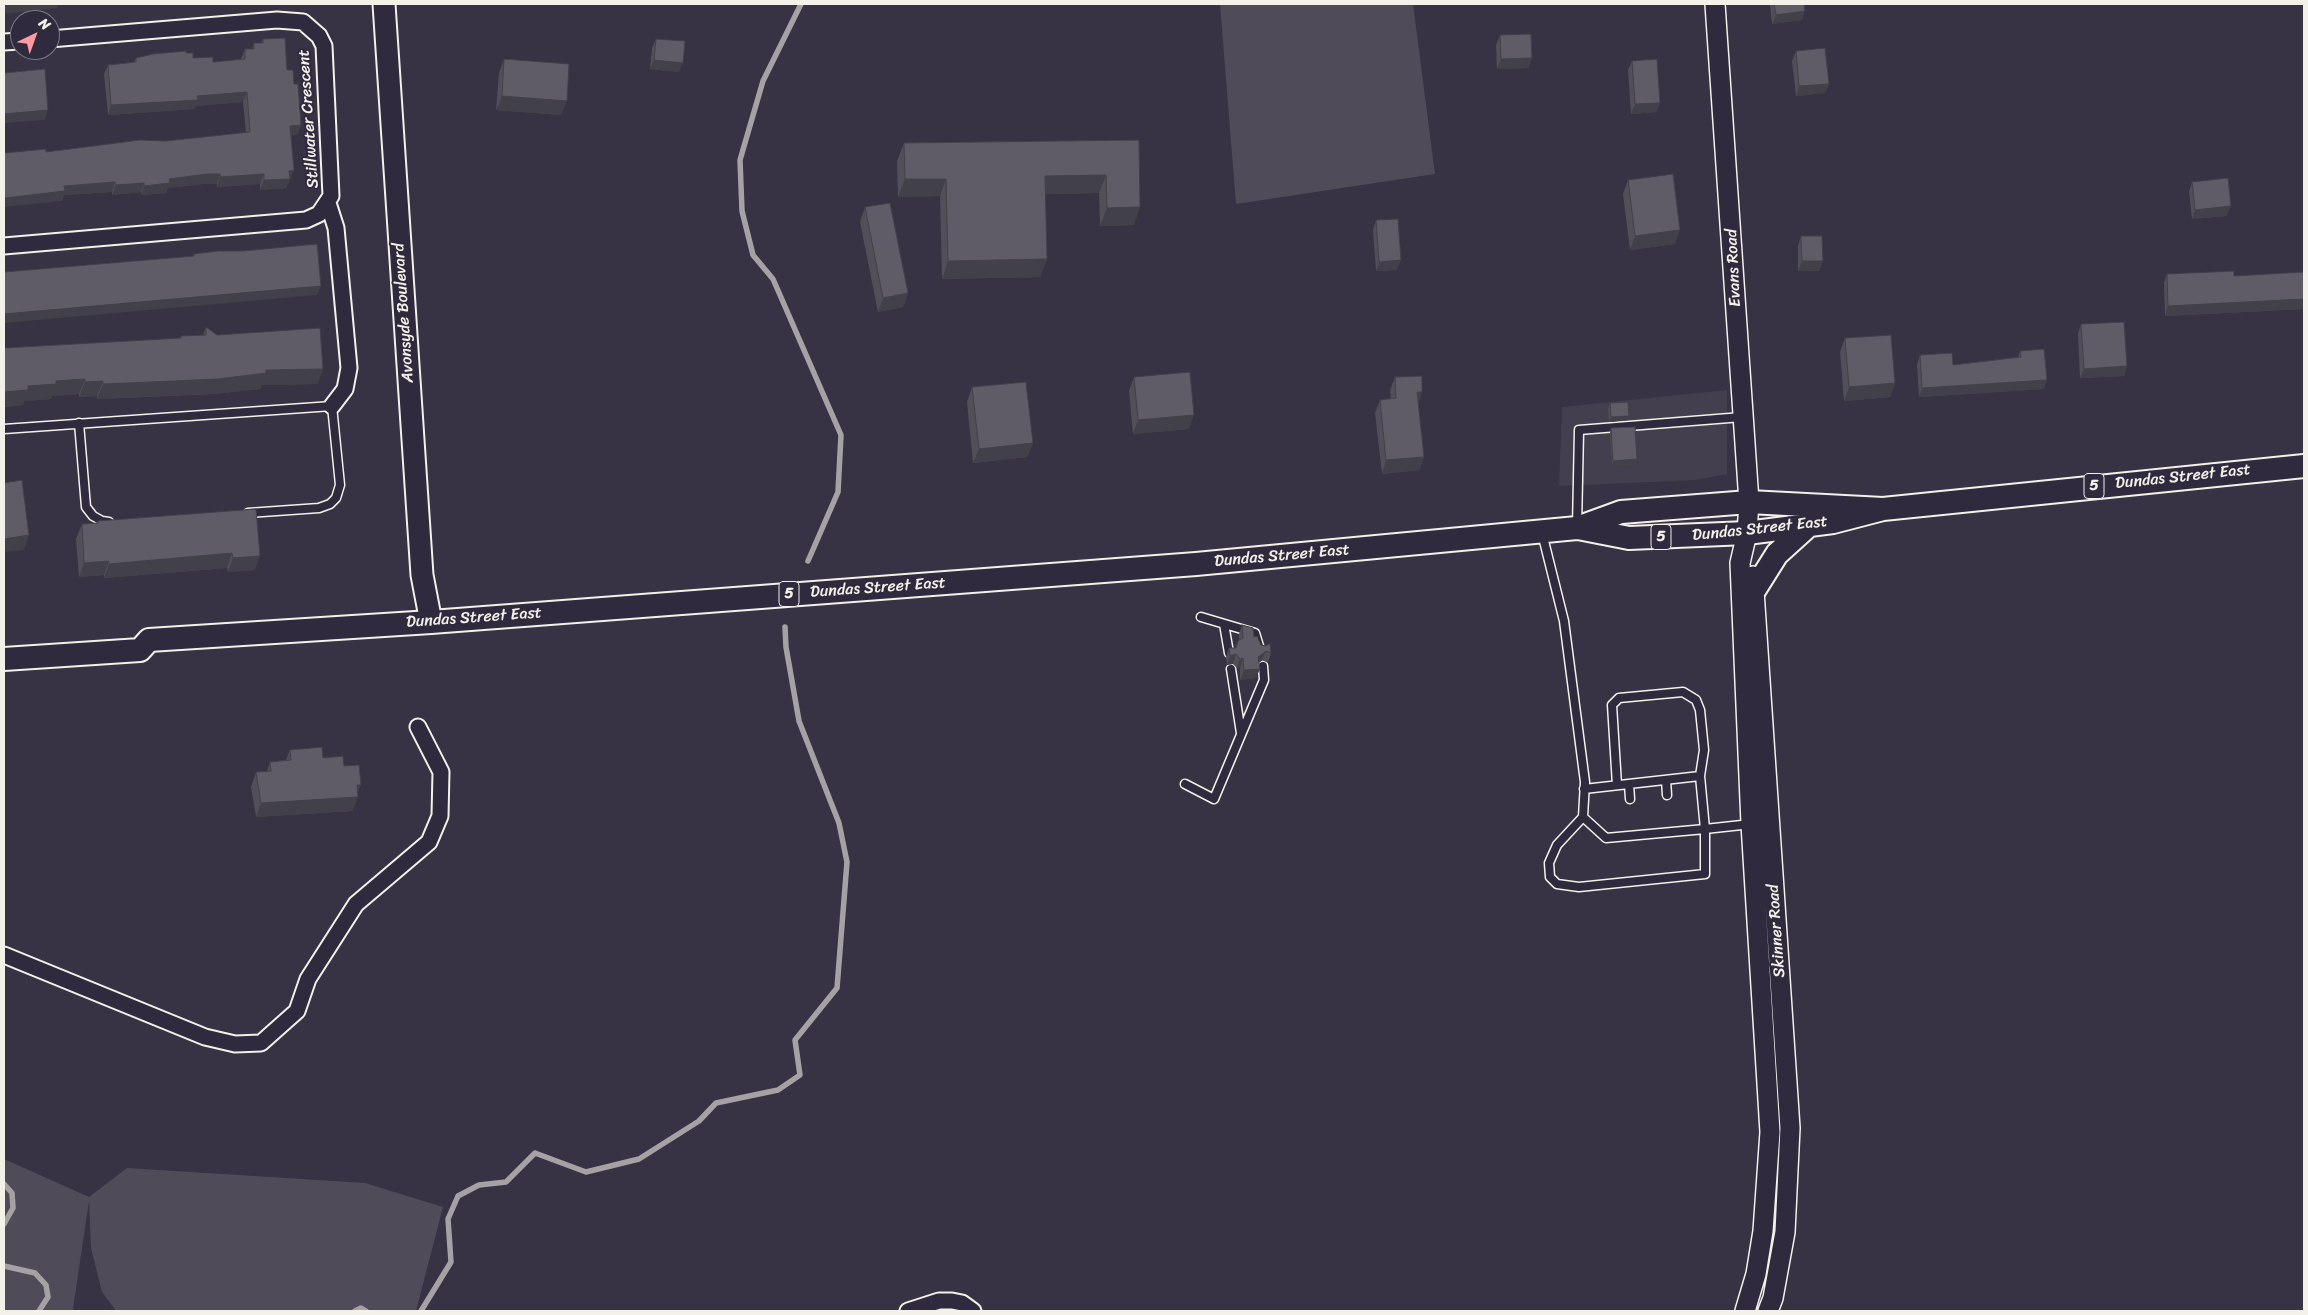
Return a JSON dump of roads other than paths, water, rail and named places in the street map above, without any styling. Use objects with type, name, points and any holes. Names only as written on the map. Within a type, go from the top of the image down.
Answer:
[{"type":"main road","name":"Avonsyde Boulevard","points":[[384,4],[422,575],[430,622]]},
{"type":"main road","name":"Dundas Street East","points":[[1576,528],[1629,538],[1746,542],[1809,525],[1833,522],[1883,509],[2304,466]]},
{"type":"main road","name":"Dundas Street East","points":[[4,659],[140,650],[149,640],[430,622],[1196,564],[1576,528],[1621,512],[1749,502],[1883,509]]},
{"type":"main road","points":[[1755,589],[1777,554],[1809,525]]},
{"type":"street","name":"Evans Road","points":[[1715,4],[1733,242],[1742,416],[1749,502],[1746,542]]},
{"type":"street","name":"Stillwater Crescent","points":[[4,246],[306,220],[319,214],[328,203],[332,188],[324,46],[319,36],[303,22],[277,20],[60,38]]},
{"type":"street","points":[[328,203],[336,228],[348,368],[345,389],[332,406]]},
{"type":"street","name":"Skinner Road","points":[[1746,542],[1752,565],[1755,589],[1790,1128],[1785,1232],[1773,1298],[1768,1311]]},
{"type":"street","name":"Skinner Road","points":[[1746,542],[1740,563],[1751,824],[1770,1132],[1763,1231],[1756,1274],[1746,1311]]},
{"type":"street","points":[[4,955],[205,1037],[235,1044],[261,1044],[297,1011],[308,979],[356,904],[429,842],[440,816],[440,772],[418,727]]},
{"type":"street","points":[[908,1311],[939,1301],[962,1303],[973,1311]]},
{"type":"lane","points":[[4,429],[332,406],[340,485],[336,498],[330,504],[319,508],[241,513]]},
{"type":"lane","points":[[1576,528],[1578,430],[1742,416]]},
{"type":"lane","points":[[79,423],[86,507],[93,516],[102,521],[114,522]]},
{"type":"lane","points":[[1542,531],[1564,621],[1584,789],[1583,817],[1557,845],[1549,863],[1550,877],[1557,884],[1579,886],[1705,874],[1700,776],[1704,750],[1700,710],[1696,700],[1683,692],[1620,698],[1612,705],[1617,785]]},
{"type":"lane","points":[[1201,617],[1255,633],[1261,650]]},
{"type":"lane","points":[[1224,624],[1229,653]]},
{"type":"lane","points":[[1185,784],[1214,799],[1264,680],[1263,666]]},
{"type":"lane","points":[[1232,669],[1242,735]]},
{"type":"lane","points":[[1584,789],[1700,776]]},
{"type":"lane","points":[[1666,780],[1667,795]]},
{"type":"lane","points":[[1629,784],[1630,798]]},
{"type":"lane","points":[[1583,817],[1606,838],[1632,836],[1670,828],[1704,829],[1751,824]]},
{"type":"lane","points":[[1632,826],[1632,836]]},
{"type":"waterway","points":[[801,4],[763,81],[740,160],[742,211],[753,255],[773,279],[841,435],[838,492],[808,561]]},
{"type":"waterway","points":[[421,1311],[451,1262],[448,1219],[458,1196],[479,1185],[506,1182],[535,1153],[586,1172],[639,1159],[699,1121],[716,1103],[778,1090],[800,1075],[795,1040],[837,988],[847,862],[839,823],[799,721],[786,647],[785,627]]},
{"type":"waterway","points":[[4,1184],[12,1193],[13,1208],[4,1224]]},
{"type":"waterway","points":[[4,1266],[35,1273],[46,1285],[48,1297],[39,1311]]},
{"type":"waterway","points":[[355,1311],[361,1308],[366,1311]]}]
